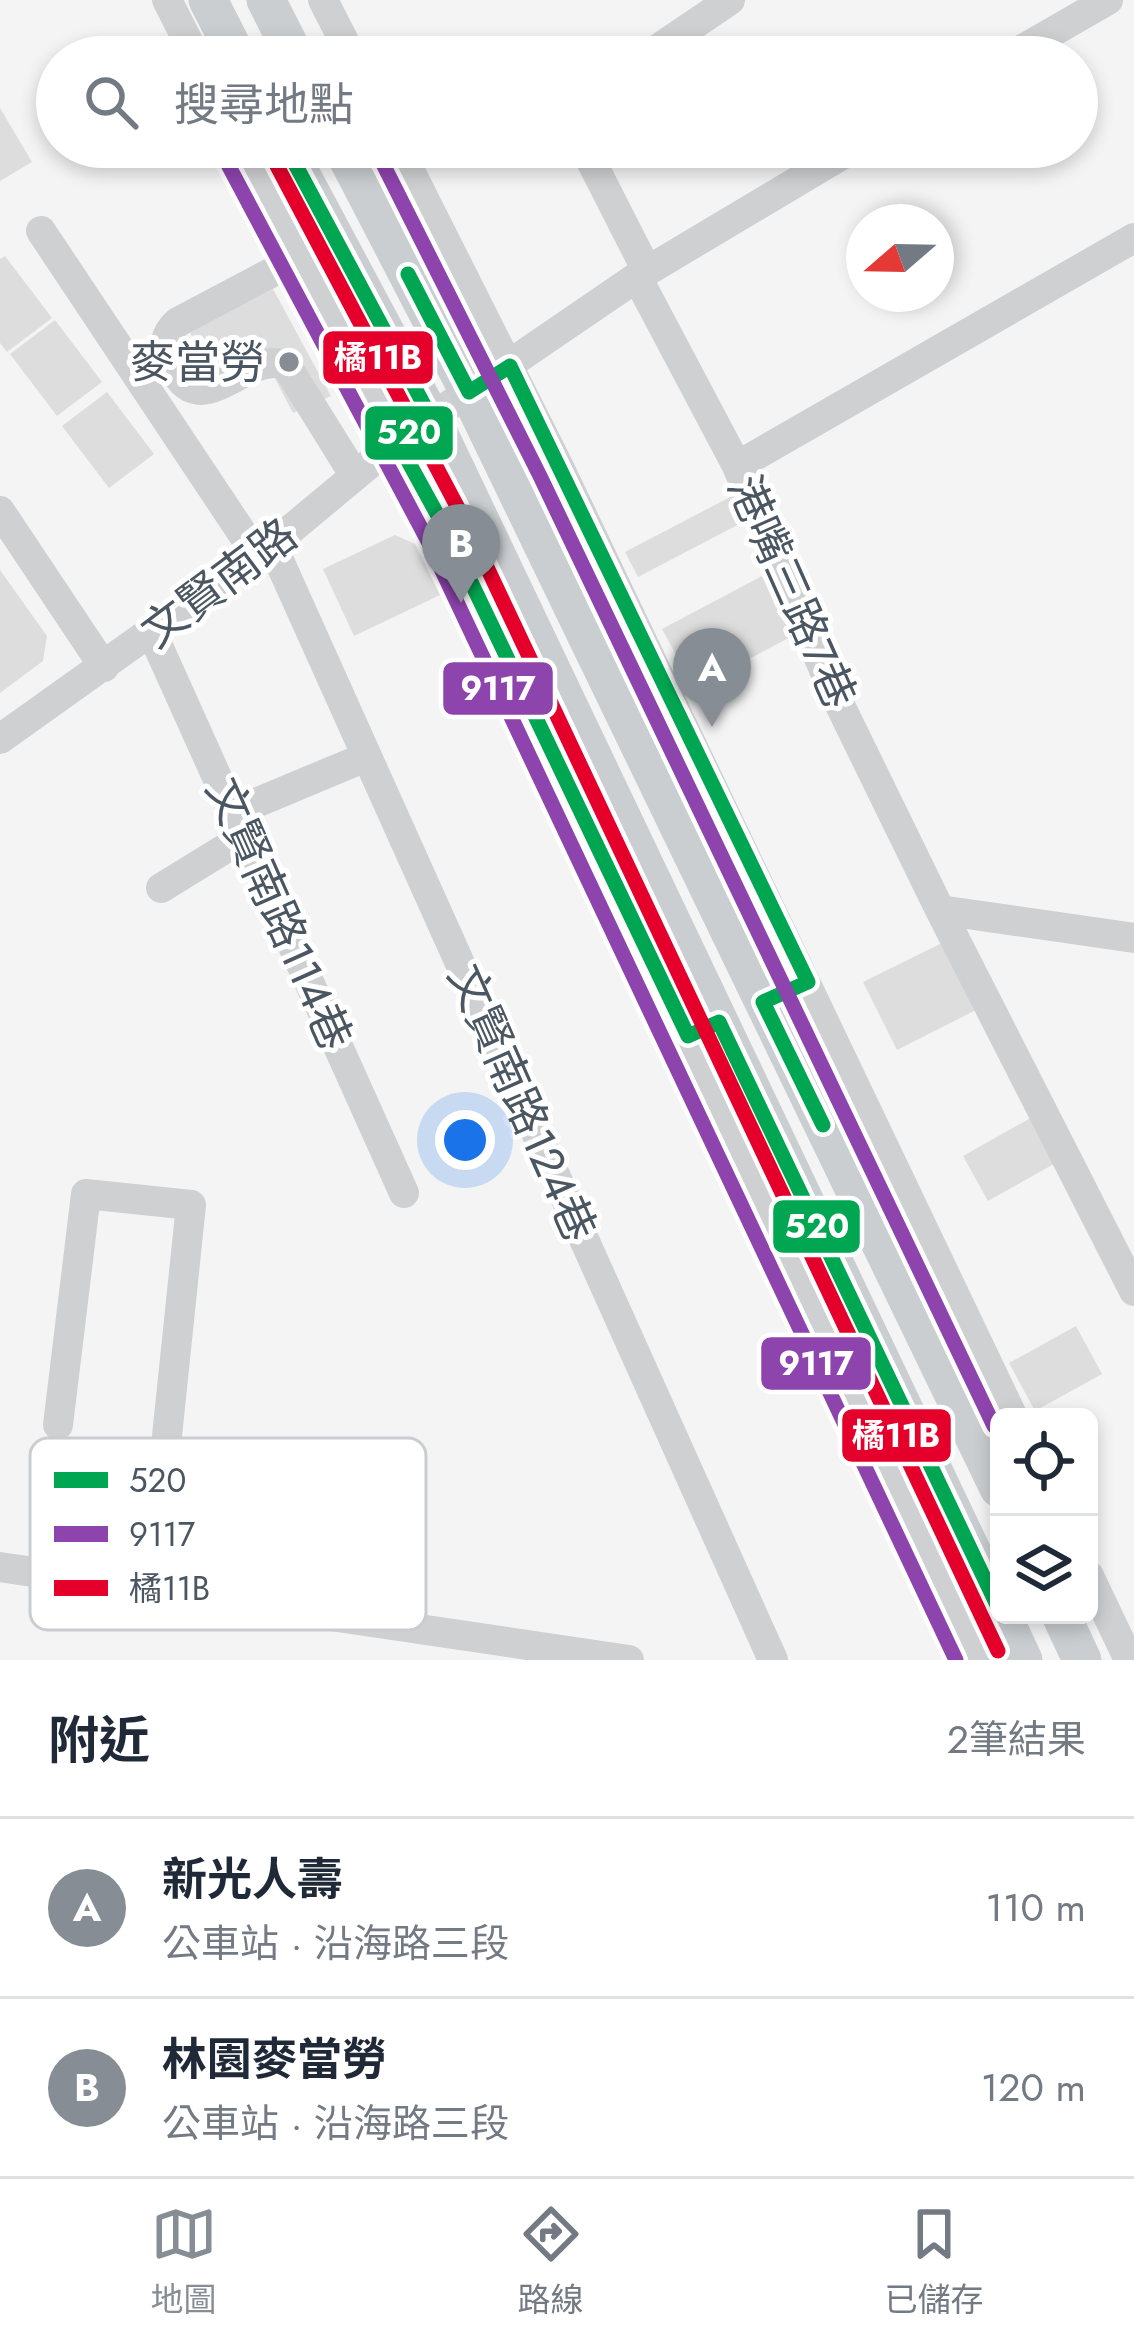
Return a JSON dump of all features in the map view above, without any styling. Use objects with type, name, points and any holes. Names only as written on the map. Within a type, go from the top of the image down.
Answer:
[{"type":"main road","points":[[208,0],[227,36]]},
{"type":"main road","points":[[266,0],[284,36]]},
{"type":"main road","points":[[297,168],[431,418],[704,1029],[990,1592]]},
{"type":"main road","points":[[353,168],[469,392],[990,1469]]},
{"type":"main road","points":[[1006,1624],[1023,1660]]},
{"type":"main road","points":[[1065,1624],[1082,1660]]},
{"type":"street","points":[[166,0],[185,36]]},
{"type":"street","points":[[322,0],[341,36]]},
{"type":"street","points":[[677,36],[730,0]]},
{"type":"street","points":[[1045,36],[1108,0]]},
{"type":"street","points":[[254,168],[704,1029],[980,1660]]},
{"type":"street","points":[[409,168],[510,366],[1009,1408]]},
{"type":"street","name":"港嘴三路7巷","points":[[594,168],[737,466],[834,693],[1134,1291]]},
{"type":"street","points":[[510,366],[642,274],[819,168]]},
{"type":"street","name":"文賢南路124巷","points":[[41,231],[264,550],[366,757],[773,1660]]},
{"type":"street","points":[[737,466],[1134,238]]},
{"type":"street","points":[[301,257],[178,322],[168,334],[167,355],[183,381],[197,390],[213,389],[271,362],[286,364],[355,476]]},
{"type":"street","name":"文賢南路","points":[[0,739],[153,634],[397,440],[510,366]]},
{"type":"street","points":[[0,511],[104,667]]},
{"type":"street","name":"文賢南路114巷","points":[[153,634],[404,1193]]},
{"type":"street","points":[[161,888],[239,825],[366,757]]},
{"type":"street","points":[[940,910],[1134,938]]},
{"type":"street","points":[[704,1029],[808,982]]},
{"type":"street","points":[[58,1425],[86,1194],[191,1205],[167,1438]]},
{"type":"street","points":[[0,1568],[30,1572]]},
{"type":"street","points":[[1098,1595],[1129,1660]]},
{"type":"street","points":[[424,1630],[629,1660]]},
{"type":"building","points":[[0,108],[32,162],[0,181]]},
{"type":"building","points":[[5,256],[52,318],[7,352],[0,343],[0,259]]},
{"type":"building","name":"麥當勞","points":[[273,289],[331,396],[293,413],[260,350],[212,373],[189,331]]},
{"type":"building","points":[[55,320],[102,382],[57,416],[10,354]]},
{"type":"building","points":[[107,392],[154,454],[109,488],[62,426]]},
{"type":"building","points":[[734,495],[747,520],[638,577],[625,552]]},
{"type":"building","points":[[395,535],[415,544],[440,595],[354,636],[323,569]]},
{"type":"building","points":[[0,570],[47,636],[43,661],[0,693]]},
{"type":"building","points":[[766,574],[798,633],[694,688],[662,629]]},
{"type":"building","points":[[942,943],[976,1010],[897,1050],[863,982]]},
{"type":"building","points":[[1036,1115],[1061,1160],[988,1201],[963,1156]]},
{"type":"building","points":[[1076,1326],[1102,1374],[1033,1408],[1009,1363]]},
{"type":"transit line","name":"9117","points":[[230,168],[429,543],[956,1660]]},
{"type":"transit line","name":"橘11B","points":[[278,168],[467,525],[998,1651]]},
{"type":"transit line","name":"520","points":[[297,168],[431,418],[397,441],[448,534],[688,1036],[719,1022],[990,1590]]},
{"type":"transit line","name":"9117","points":[[385,168],[540,476],[990,1418]]},
{"type":"transit line","name":"520","points":[[408,274],[469,392],[510,366],[808,982],[763,1002],[823,1125]]},
{"type":"place","name":"麥當勞","points":[[289,362]]},
{"type":"place","name":"林園麥當勞","points":[[461,603]]},
{"type":"place","name":"新光人壽","points":[[712,727]]}]
